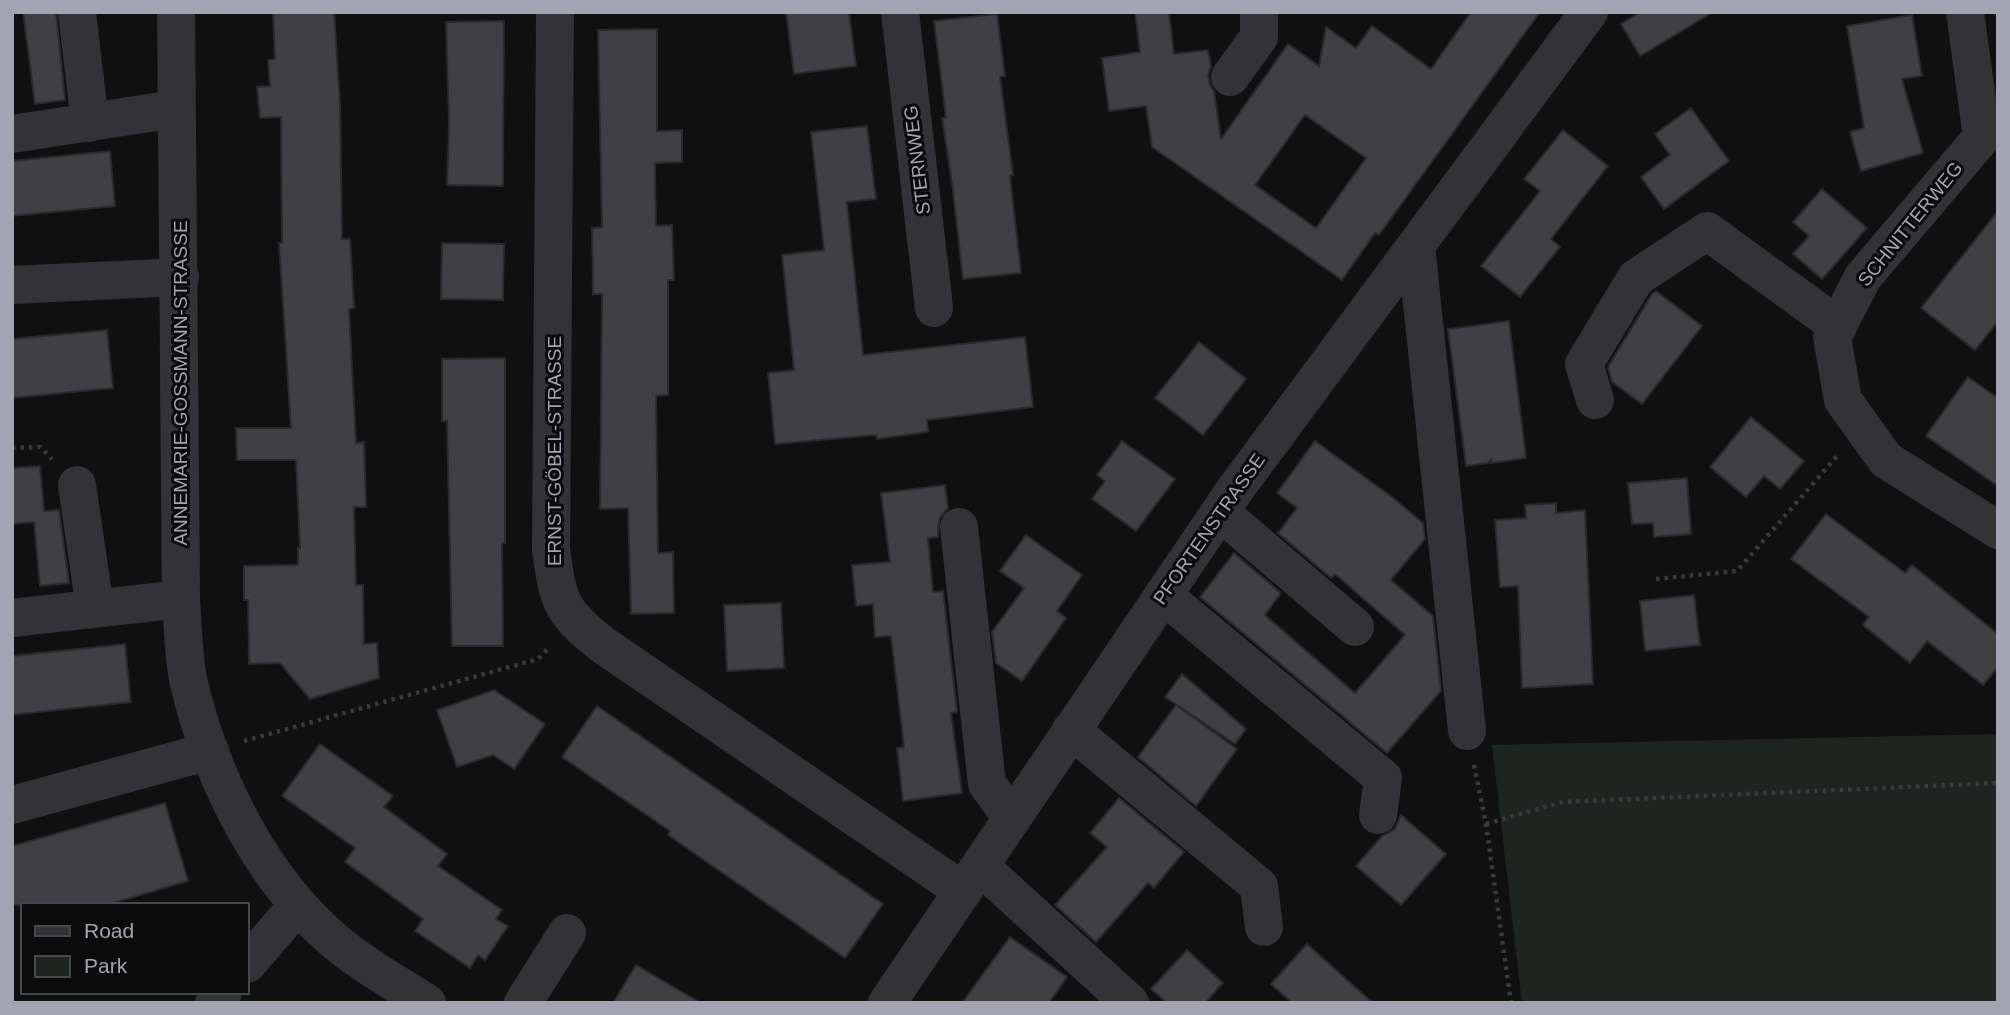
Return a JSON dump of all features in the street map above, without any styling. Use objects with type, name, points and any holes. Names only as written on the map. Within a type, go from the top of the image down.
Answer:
[{"type":"street","points":[[77,12],[90,123]]},
{"type":"street","name":"ANNEMARIE-GOSSMANN-STRASSE","points":[[176,12],[181,599],[188,677],[210,751],[235,811],[264,859],[298,905],[342,948],[427,1003]]},
{"type":"street","name":"ERNST-GÖBEL-STRASSE","points":[[555,12],[551,549],[555,582],[563,605],[574,622],[603,645],[972,878],[1130,1003]]},
{"type":"street","name":"STERNWEG","points":[[900,12],[934,308]]},
{"type":"street","points":[[1230,77],[1259,37],[1259,12]]},
{"type":"street","name":"PFORTENSTRASSE","points":[[887,1003],[1220,512],[1589,12]]},
{"type":"street","name":"SCHNITTERWEG","points":[[1965,12],[1990,145],[1863,277],[1832,337],[1843,400],[1886,460],[1998,530]]},
{"type":"street","points":[[12,134],[175,109]]},
{"type":"street","points":[[1595,400],[1584,364],[1636,278],[1707,231],[1838,326]]},
{"type":"street","points":[[1416,246],[1467,731]]},
{"type":"street","points":[[12,285],[180,277]]},
{"type":"street","points":[[77,485],[95,608]]},
{"type":"street","points":[[1220,512],[1355,627]]},
{"type":"street","points":[[959,527],[988,784],[1012,818]]},
{"type":"street","points":[[1163,595],[1383,778],[1378,815]]},
{"type":"street","points":[[12,618],[181,599]]},
{"type":"street","points":[[1071,730],[1259,886],[1264,927]]},
{"type":"street","points":[[12,805],[210,751]]},
{"type":"street","points":[[248,963],[298,905]]},
{"type":"street","points":[[523,1003],[567,933]]},
{"type":"path","points":[[1656,579],[1737,571],[1863,426]]},
{"type":"path","points":[[210,751],[538,659],[574,622]]},
{"type":"path","points":[[1467,731],[1486,824],[1511,1003]]},
{"type":"path","points":[[1486,824],[1562,802],[1998,783]]},
{"type":"green space","points":[[1998,734],[1998,1003],[1522,1003],[1492,745]]},
{"type":"building","points":[[23,12],[56,12],[65,100],[35,104]]},
{"type":"building","points":[[273,12],[334,12],[340,103],[342,239],[350,239],[354,308],[349,309],[356,443],[364,442],[366,507],[354,507],[356,585],[363,585],[364,644],[377,643],[379,678],[310,699],[280,663],[249,664],[248,600],[244,600],[244,566],[298,565],[300,548],[296,460],[237,460],[236,428],[291,428],[279,243],[282,243],[281,117],[260,118],[257,87],[270,86],[268,60],[275,59]]},
{"type":"building","points":[[786,12],[849,12],[856,66],[794,74]]},
{"type":"building","points":[[1135,12],[1169,12],[1174,54],[1208,50],[1211,67],[1208,75],[1214,91],[1221,139],[1288,44],[1319,66],[1326,27],[1356,48],[1372,26],[1431,69],[1471,12],[1540,12],[1379,235],[1375,233],[1342,280],[1152,147],[1146,106],[1109,111],[1102,58],[1140,52]],"holes":[[[1305,115],[1366,158],[1316,228],[1255,185]]]},
{"type":"building","points":[[1640,12],[1713,12],[1640,56],[1621,24]]},
{"type":"building","points":[[997,14],[1005,76],[1000,77],[1013,175],[1010,176],[1021,273],[963,279],[942,118],[946,118],[934,21]]},
{"type":"building","points":[[1912,15],[1922,76],[1902,79],[1923,153],[1861,171],[1850,132],[1864,128],[1847,26]]},
{"type":"building","points":[[504,21],[503,186],[447,185],[449,126],[446,22]]},
{"type":"building","points":[[657,29],[657,131],[682,130],[682,162],[655,163],[656,226],[672,225],[674,280],[668,280],[668,395],[656,396],[658,553],[673,552],[674,613],[631,614],[628,508],[600,509],[602,294],[593,294],[592,228],[602,227],[598,30]]},
{"type":"building","points":[[1691,108],[1729,161],[1664,209],[1641,177],[1670,155],[1655,134]]},
{"type":"building","points":[[867,126],[876,199],[847,202],[863,355],[1025,337],[1033,407],[927,420],[928,432],[877,439],[876,435],[775,444],[768,373],[794,370],[782,255],[824,250],[811,132]]},
{"type":"building","points":[[1563,130],[1608,166],[1551,239],[1560,247],[1520,297],[1481,266],[1540,191],[1524,179]]},
{"type":"building","points":[[110,151],[115,206],[12,216],[12,161]]},
{"type":"building","points":[[1822,189],[1867,228],[1822,279],[1793,254],[1809,236],[1793,222]]},
{"type":"building","points":[[1998,211],[1998,321],[1975,350],[1921,308]]},
{"type":"building","points":[[442,243],[504,244],[503,300],[441,299]]},
{"type":"building","points":[[1656,291],[1702,326],[1642,404],[1612,382],[1608,367]]},
{"type":"building","points":[[1509,321],[1526,458],[1491,463],[1491,460],[1488,463],[1466,466],[1448,329]]},
{"type":"building","points":[[107,330],[113,388],[12,398],[12,339]]},
{"type":"building","points":[[1199,342],[1246,379],[1203,435],[1155,398]]},
{"type":"building","points":[[505,358],[503,646],[452,646],[447,421],[442,421],[442,359]]},
{"type":"building","points":[[1968,377],[1998,398],[1998,486],[1926,436]]},
{"type":"building","points":[[1751,417],[1804,461],[1780,489],[1764,476],[1746,497],[1710,467]]},
{"type":"building","points":[[1122,441],[1175,479],[1136,531],[1092,499],[1105,481],[1097,475]]},
{"type":"building","points":[[1315,441],[1423,523],[1425,539],[1391,580],[1433,616],[1441,691],[1387,753],[1200,597],[1234,553],[1281,593],[1265,615],[1355,693],[1405,635],[1335,574],[1331,578],[1278,533],[1297,508],[1277,493]]},
{"type":"building","points":[[40,466],[44,511],[59,510],[69,583],[40,586],[34,522],[12,524],[12,468]]},
{"type":"building","points":[[1687,478],[1691,534],[1654,537],[1653,523],[1632,524],[1628,483]]},
{"type":"building","points":[[945,485],[948,508],[939,519],[938,537],[928,538],[933,592],[943,591],[957,712],[951,713],[962,793],[903,801],[897,748],[904,747],[891,636],[875,637],[873,604],[856,606],[852,565],[890,562],[881,493]]},
{"type":"building","points":[[1556,503],[1556,513],[1585,510],[1593,684],[1522,688],[1518,586],[1500,587],[1495,520],[1526,518],[1525,505]]},
{"type":"building","points":[[1826,514],[1905,573],[1912,565],[1998,634],[1998,667],[1983,685],[1927,641],[1910,663],[1863,625],[1869,617],[1791,559]]},
{"type":"building","points":[[1026,535],[1082,575],[1057,611],[1066,618],[1022,681],[996,663],[992,632],[1024,588],[1000,571]]},
{"type":"building","points":[[1694,595],[1700,645],[1645,651],[1640,601]]},
{"type":"building","points":[[781,603],[784,668],[727,671],[724,605]]},
{"type":"building","points":[[125,644],[131,702],[12,715],[12,656]]},
{"type":"building","points":[[1182,674],[1246,729],[1235,744],[1165,697]]},
{"type":"building","points":[[494,690],[545,724],[514,769],[493,755],[457,767],[437,710]]},
{"type":"building","points":[[1176,705],[1237,749],[1196,806],[1138,757]]},
{"type":"building","points":[[597,706],[883,904],[845,958],[668,835],[670,831],[562,757]]},
{"type":"building","points":[[320,744],[393,796],[384,807],[447,854],[438,866],[502,910],[496,919],[508,926],[485,960],[478,955],[470,968],[415,931],[423,919],[345,862],[355,848],[282,796]]},
{"type":"building","points":[[1119,798],[1184,852],[1154,888],[1148,883],[1096,942],[1055,905],[1107,847],[1090,833]]},
{"type":"building","points":[[165,803],[188,881],[113,903],[12,905],[12,846]]},
{"type":"building","points":[[1401,815],[1446,854],[1401,905],[1356,866],[1382,836],[1395,829]]},
{"type":"building","points":[[1010,937],[1067,977],[1049,1003],[962,1003]]},
{"type":"building","points":[[1307,944],[1373,1003],[1292,1003],[1271,984]]},
{"type":"building","points":[[1187,950],[1223,983],[1205,1003],[1167,1003],[1151,989]]},
{"type":"building","points":[[636,965],[701,1003],[613,1003]]}]
